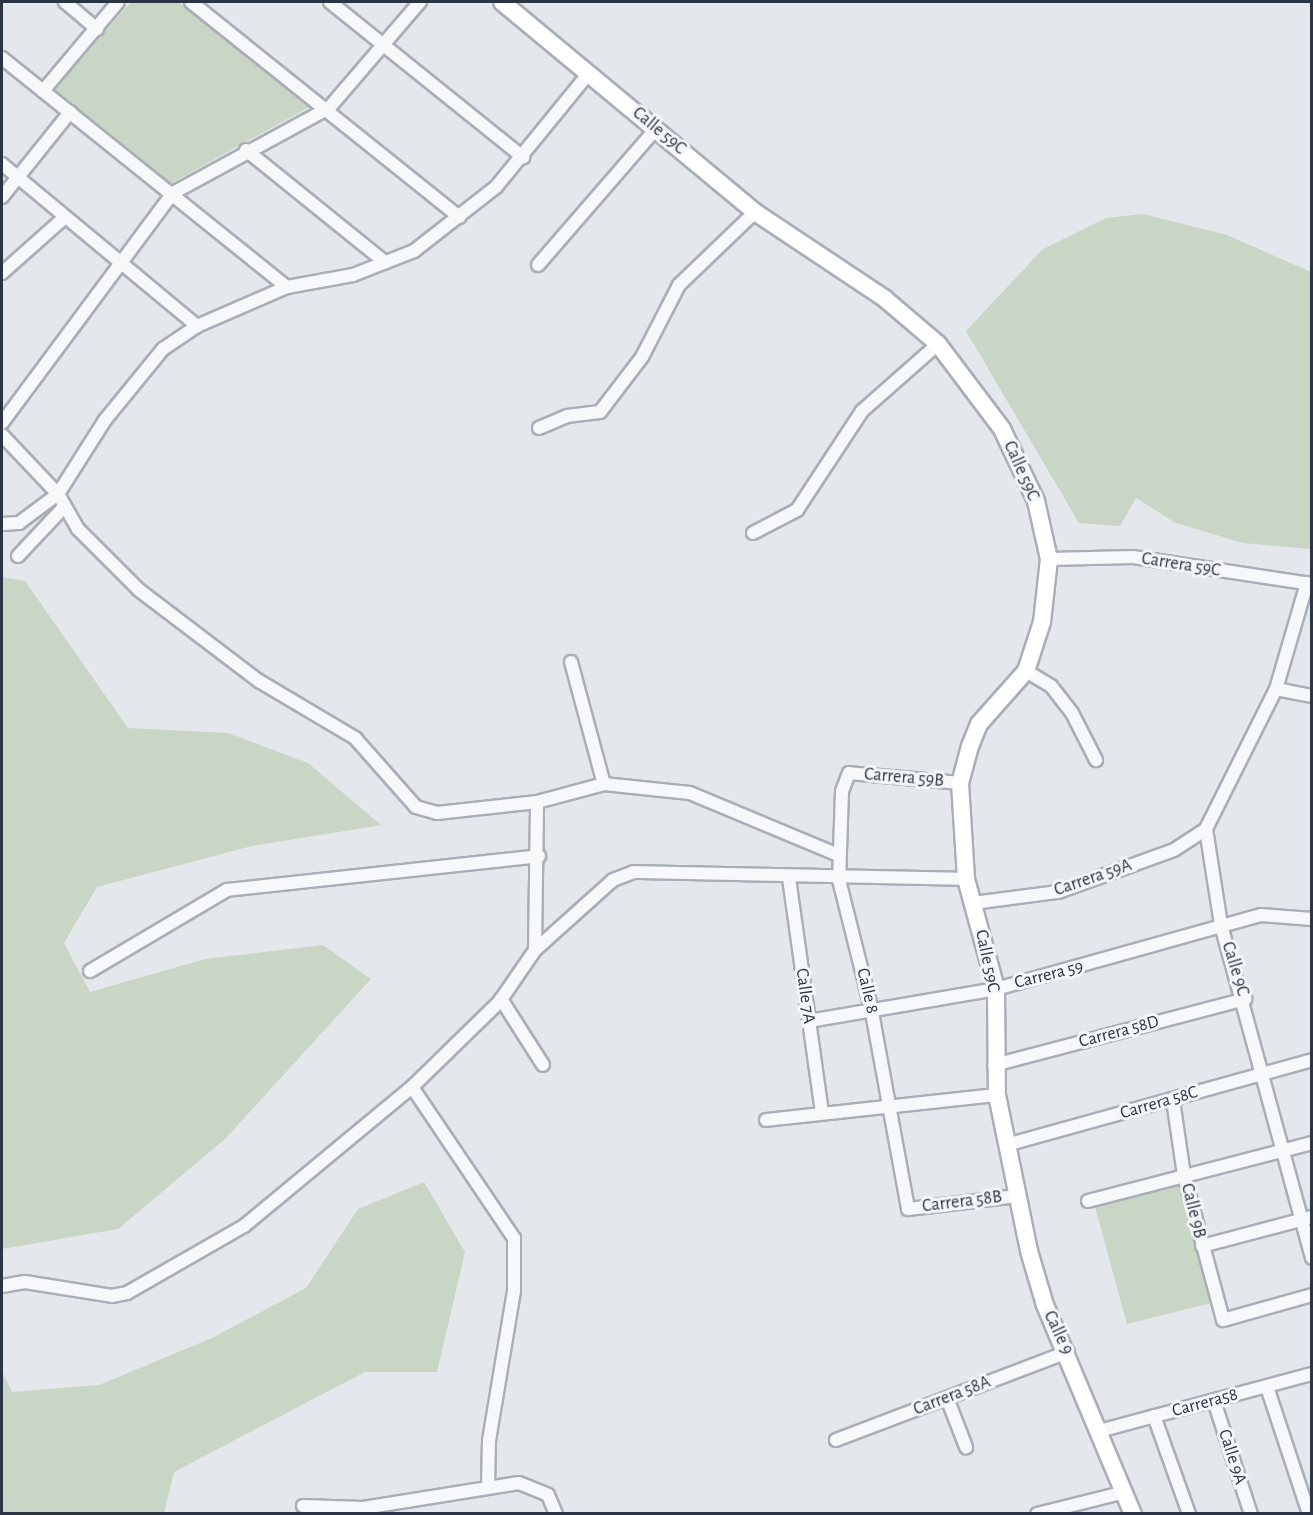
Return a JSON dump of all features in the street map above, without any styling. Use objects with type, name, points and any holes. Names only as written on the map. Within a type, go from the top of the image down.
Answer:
[{"type":"street","points":[[65,2],[97,29]]},
{"type":"street","points":[[43,91],[118,2]]},
{"type":"street","points":[[191,2],[329,108],[459,217]]},
{"type":"street","points":[[330,2],[523,157]]},
{"type":"street","points":[[2,423],[173,193],[246,150],[329,108],[420,2]]},
{"type":"street","name":"Calle 59C","points":[[502,2],[755,212],[884,298],[938,344],[1002,429],[1036,501],[1049,559],[1042,622],[1026,671],[979,724],[960,783],[966,879],[996,989],[994,1065],[1006,1145]]},
{"type":"street","points":[[2,58],[173,193],[287,287]]},
{"type":"street","points":[[2,524],[19,523],[58,494],[105,420],[163,349],[197,326],[287,287],[385,262],[414,251],[459,217],[523,157],[589,73]]},
{"type":"street","points":[[2,197],[70,112]]},
{"type":"street","points":[[538,264],[657,129]]},
{"type":"street","points":[[246,150],[385,262]]},
{"type":"street","points":[[2,164],[197,326]]},
{"type":"street","points":[[539,428],[567,416],[600,412],[642,357],[679,285],[755,212]]},
{"type":"street","points":[[2,273],[65,217]]},
{"type":"street","points":[[753,533],[797,510],[862,411],[938,344]]},
{"type":"street","points":[[2,435],[58,494],[78,530],[139,590],[259,681],[355,738],[416,807],[437,813],[537,802],[604,784],[690,793],[838,855]]},
{"type":"street","points":[[18,556],[64,507]]},
{"type":"street","name":"Carrera 59C","points":[[1049,559],[1133,557],[1309,584]]},
{"type":"street","points":[[1206,829],[1276,689],[1309,584]]},
{"type":"street","points":[[571,662],[604,784]]},
{"type":"street","points":[[1026,671],[1051,686],[1065,704],[1096,760]]},
{"type":"street","points":[[1276,689],[1311,696]]},
{"type":"street","name":"Carrera 59B","points":[[849,774],[960,783]]},
{"type":"street","name":"Calle 8","points":[[849,774],[838,855],[839,880],[872,1007],[908,1209]]},
{"type":"street","points":[[535,950],[539,856],[537,802]]},
{"type":"street","name":"Carrera 59A","points":[[973,903],[1058,892],[1174,850],[1206,829]]},
{"type":"street","name":"Calle 9C","points":[[1206,829],[1221,925],[1245,999],[1283,1151],[1306,1218],[1311,1258]]},
{"type":"street","points":[[90,971],[226,890],[539,856]]},
{"type":"street","points":[[2,1286],[25,1282],[112,1296],[136,1289],[244,1226],[411,1087],[501,999],[535,950],[613,880],[634,872],[839,880],[966,879]]},
{"type":"street","name":"Calle 7A","points":[[789,878],[822,1113]]},
{"type":"street","name":"Carrera 59","points":[[809,1021],[872,1007],[996,989],[1262,915],[1311,919]]},
{"type":"street","points":[[501,999],[543,1065]]},
{"type":"street","name":"Carrera 58D","points":[[994,1065],[1245,999]]},
{"type":"street","name":"Carrera 58C","points":[[1006,1145],[1311,1060]]},
{"type":"street","points":[[411,1087],[514,1238],[514,1291],[489,1441],[488,1485]]},
{"type":"street","points":[[766,1119],[997,1095]]},
{"type":"street","name":"Calle 9B","points":[[1173,1100],[1184,1175],[1223,1320],[1311,1295]]},
{"type":"street","points":[[1088,1201],[1311,1143]]},
{"type":"street","name":"Calle 9","points":[[1006,1145],[1045,1305],[1068,1352],[1133,1514]]},
{"type":"street","name":"Carrera 58B","points":[[908,1209],[1017,1196]]},
{"type":"street","points":[[1202,1246],[1306,1218]]},
{"type":"street","name":"Carrera 58A","points":[[836,1440],[1068,1352]]},
{"type":"street","name":"Carrera58","points":[[1099,1431],[1311,1374]]},
{"type":"street","points":[[1266,1387],[1309,1514]]},
{"type":"street","points":[[947,1398],[966,1447]]},
{"type":"street","name":"Calle 9A","points":[[1214,1401],[1251,1514]]},
{"type":"street","points":[[1154,1416],[1189,1514]]},
{"type":"street","points":[[303,1506],[390,1508],[488,1485],[519,1483],[548,1495],[556,1514]]},
{"type":"street","points":[[1037,1514],[1125,1492]]},
{"type":"green space","points":[[131,2],[179,2],[309,107],[170,184],[53,91]]},
{"type":"green space","points":[[1143,214],[1227,235],[1311,272],[1311,549],[1243,543],[1176,523],[1136,498],[1120,526],[1079,523],[966,331],[1043,249],[1106,218]]},
{"type":"green space","points":[[2,577],[25,581],[128,728],[228,733],[308,763],[381,825],[252,846],[97,887],[64,943],[90,992],[205,959],[323,945],[371,979],[225,1139],[118,1229],[2,1249]]},
{"type":"green space","points":[[1177,1179],[1215,1302],[1127,1324],[1094,1203]]},
{"type":"green space","points":[[424,1182],[465,1252],[437,1372],[365,1372],[174,1472],[164,1513],[2,1513],[2,1371],[12,1392],[99,1385],[212,1338],[306,1288],[358,1209]]}]
